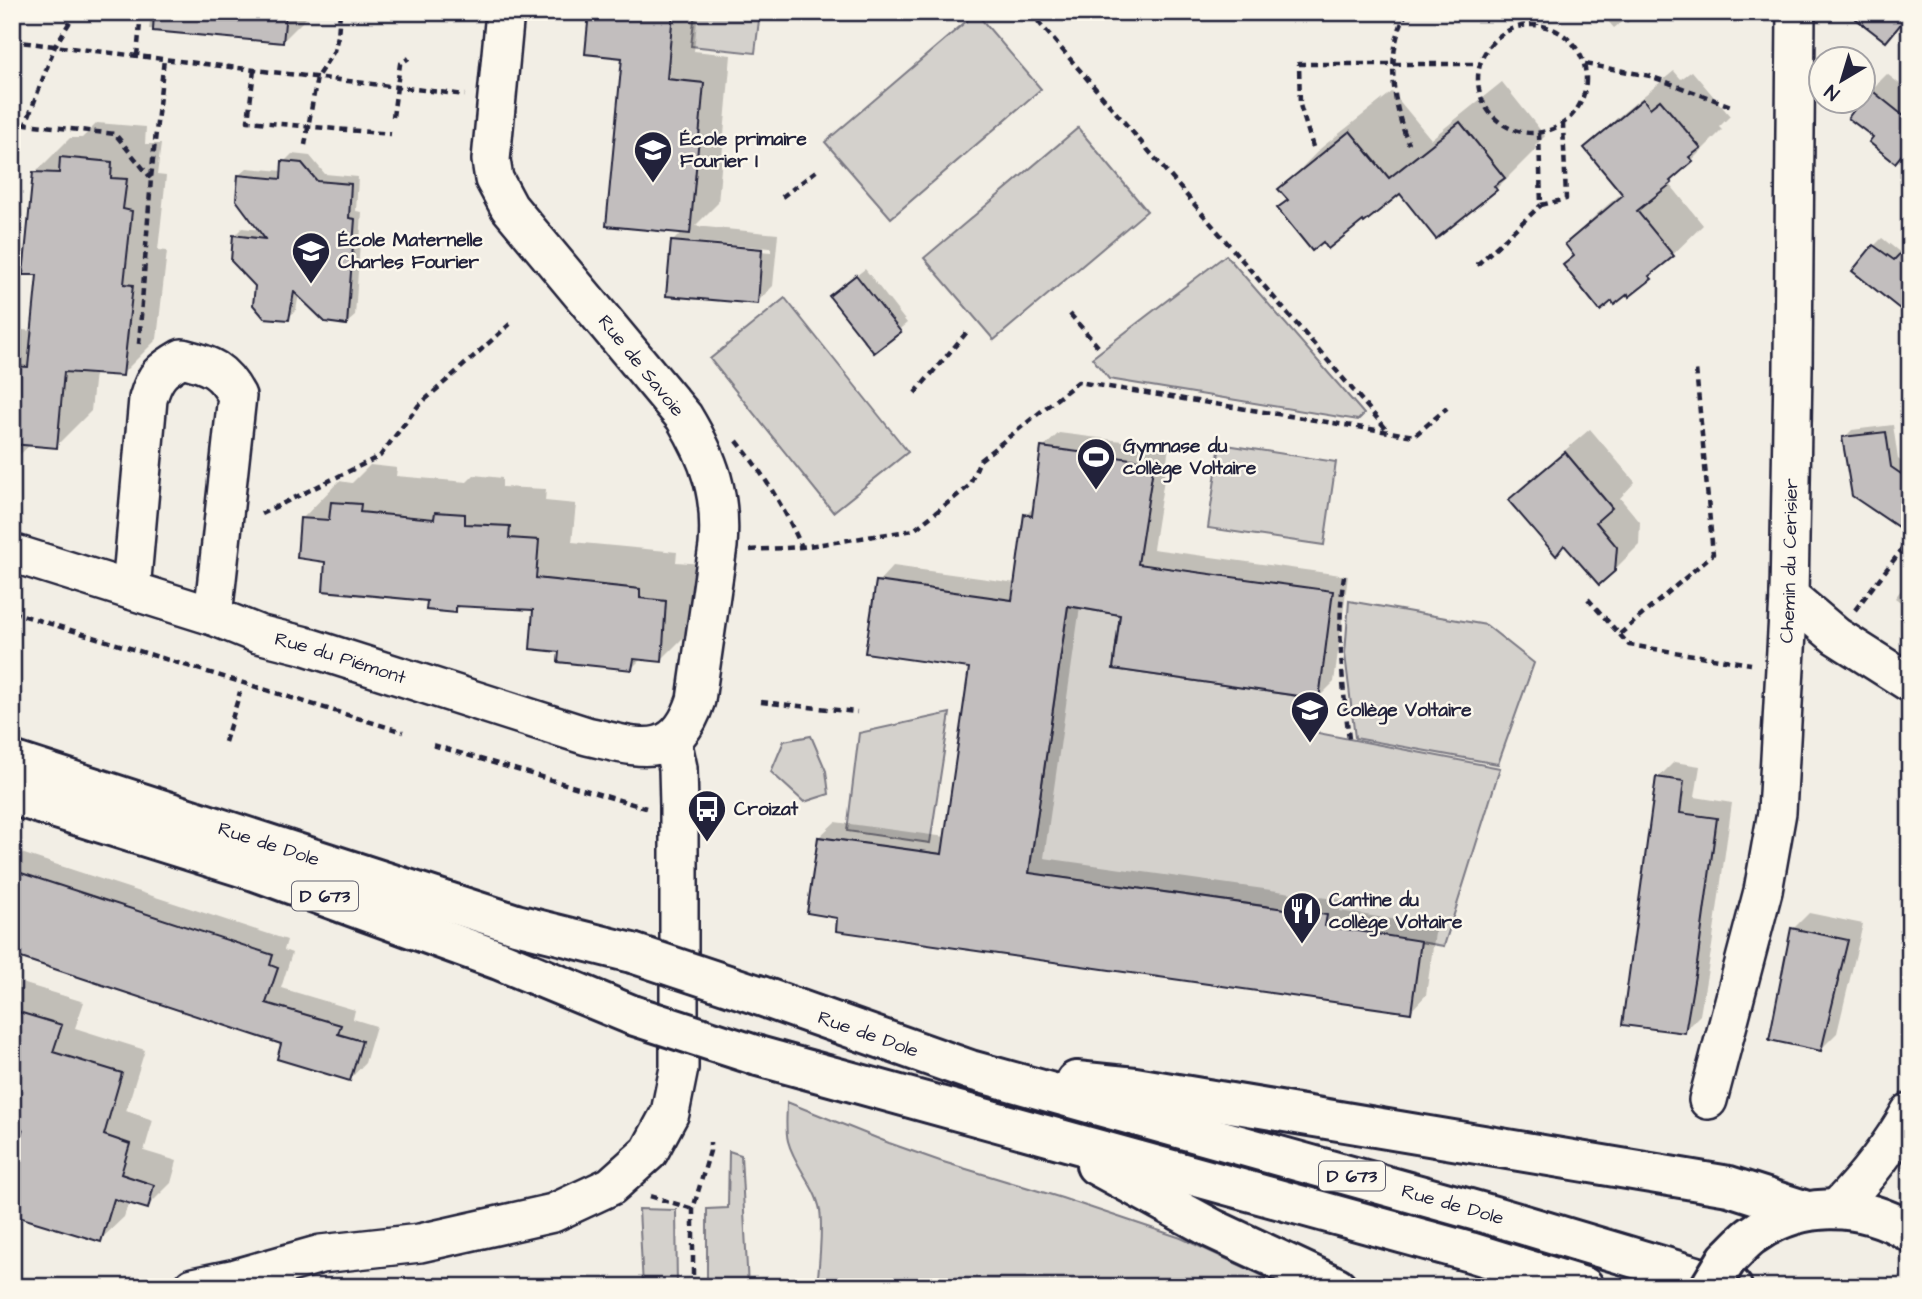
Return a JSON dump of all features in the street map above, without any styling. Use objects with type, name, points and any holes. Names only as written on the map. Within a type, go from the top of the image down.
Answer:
[{"type":"main road","name":"Rue de Dole","points":[[12,761],[516,924],[632,953],[971,1070],[1723,1278]]},
{"type":"main road","name":"Rue de Dole","points":[[12,795],[255,871],[499,960],[632,1015],[758,1056],[1470,1252],[1584,1287]]},
{"type":"main road","points":[[971,1070],[1135,1087],[1729,1186],[1822,1210],[1866,1212],[1910,1232]]},
{"type":"main road","points":[[1038,1134],[1213,1228],[1338,1287]]},
{"type":"main road","points":[[1723,1278],[1750,1237],[1777,1221],[1822,1210]]},
{"type":"street","name":"Rue de Savoie","points":[[505,12],[491,160],[494,180],[509,207],[684,417],[709,466],[717,495],[720,524],[696,701],[687,723],[672,740]]},
{"type":"street","name":"Chemin du Cerisier","points":[[1708,1100],[1763,891],[1777,812],[1789,596],[1796,12]]},
{"type":"street","points":[[131,590],[148,399],[153,382],[163,368],[182,358],[207,364],[229,380],[237,396],[213,617]]},
{"type":"street","name":"Rue du Piémont","points":[[12,553],[258,634],[302,645],[587,736],[641,747],[652,747],[672,740]]},
{"type":"street","points":[[1789,596],[1836,636],[1910,682]]},
{"type":"street","points":[[193,1287],[321,1254],[420,1243],[553,1213],[611,1186],[649,1152],[670,1113],[679,1068],[678,768],[672,740]]},
{"type":"street","points":[[1822,1210],[1877,1163],[1910,1112]]},
{"type":"path","points":[[76,12],[55,46],[26,124],[115,134],[151,178]]},
{"type":"path","points":[[137,56],[141,12]]},
{"type":"path","points":[[305,145],[317,77],[334,51],[340,12]]},
{"type":"path","points":[[1030,12],[1388,431]]},
{"type":"path","points":[[1407,12],[1400,25],[1394,64],[1396,102],[1409,144]]},
{"type":"path","points":[[1537,12],[1537,25]]},
{"type":"path","points":[[1537,25],[1553,29],[1567,37],[1585,64],[1586,81],[1583,97],[1575,112],[1563,124],[1539,133],[1521,132],[1505,125],[1491,114],[1481,99],[1478,82],[1480,64],[1488,47],[1501,34],[1519,26],[1537,25]]},
{"type":"path","points":[[12,41],[477,96]]},
{"type":"path","points":[[393,117],[400,64],[409,58]]},
{"type":"path","points":[[153,382],[138,360],[151,178],[164,59]]},
{"type":"path","points":[[1313,147],[1300,105],[1299,64],[1480,64]]},
{"type":"path","points":[[1585,64],[1650,76],[1731,106]]},
{"type":"path","points":[[254,70],[248,121],[391,134]]},
{"type":"path","points":[[1477,265],[1541,205],[1566,199],[1563,124]]},
{"type":"path","points":[[1539,133],[1541,205]]},
{"type":"path","points":[[782,197],[820,168]]},
{"type":"path","points":[[1070,314],[1101,351]]},
{"type":"path","points":[[261,514],[380,456],[418,406],[510,324]]},
{"type":"path","points":[[915,393],[967,332]]},
{"type":"path","points":[[1620,635],[1713,554],[1696,369]]},
{"type":"path","points":[[717,552],[802,547],[914,530],[969,486],[980,460],[1078,382],[1414,436],[1447,408]]},
{"type":"path","points":[[733,435],[757,465],[783,507],[802,547]]},
{"type":"path","points":[[1836,636],[1910,539]]},
{"type":"path","points":[[1344,576],[1341,634],[1349,739]]},
{"type":"path","points":[[1588,599],[1629,645],[1784,670]]},
{"type":"path","points":[[12,612],[403,732]]},
{"type":"path","points":[[225,742],[240,692]]},
{"type":"path","points":[[761,702],[857,712]]},
{"type":"path","points":[[433,745],[650,810]]},
{"type":"path","points":[[12,1158],[23,1124]]},
{"type":"path","points":[[693,1287],[693,1209],[710,1151],[710,1142]]},
{"type":"path","points":[[638,1193],[693,1209]]},
{"type":"shaded area","points":[[695,12],[760,12],[755,53],[691,46]]},
{"type":"shaded area","points":[[976,13],[1041,89],[891,218],[825,142]]},
{"type":"shaded area","points":[[1078,128],[1147,211],[994,340],[924,258]]},
{"type":"shaded area","points":[[1226,255],[1364,414],[1358,420],[1109,379],[1092,358]]},
{"type":"shaded area","points":[[785,298],[908,452],[833,512],[710,359]]},
{"type":"shaded area","points":[[1220,444],[1336,462],[1324,545],[1208,528]]},
{"type":"shaded area","points":[[1349,601],[1486,625],[1534,663],[1498,764],[1355,738],[1345,654]]},
{"type":"shaded area","points":[[1068,606],[1120,615],[1113,669],[1319,699],[1318,733],[1500,768],[1444,946],[1325,926],[1326,915],[1029,873]]},
{"type":"shaded area","points":[[950,713],[930,843],[847,831],[859,733]]},
{"type":"shaded area","points":[[811,736],[826,771],[829,794],[804,802],[771,772],[784,741]]},
{"type":"shaded area","points":[[787,1102],[940,1161],[1181,1238],[1287,1287],[817,1287],[820,1210],[814,1192],[788,1141]]},
{"type":"shaded area","points":[[729,1151],[741,1155],[748,1287],[707,1287],[707,1209],[728,1208]]},
{"type":"shaded area","points":[[639,1209],[676,1210],[677,1287],[643,1287]]},
{"type":"building","points":[[154,12],[286,12],[283,43],[153,31]]},
{"type":"building","points":[[589,12],[673,12],[667,79],[704,83],[690,234],[606,226],[622,58],[585,54]]},
{"type":"building","points":[[1847,12],[1910,12],[1910,13],[1886,42]]},
{"type":"building","points":[[1876,94],[1910,121],[1910,145],[1895,163],[1869,142],[1873,137],[1848,118],[1876,116]]},
{"type":"building","points":[[1643,99],[1650,108],[1660,100],[1701,148],[1689,157],[1693,161],[1670,181],[1672,183],[1637,211],[1674,256],[1649,276],[1652,279],[1629,297],[1628,294],[1614,305],[1612,301],[1600,311],[1563,265],[1574,256],[1565,244],[1623,195],[1584,148]]},
{"type":"building","points":[[1460,122],[1505,178],[1494,186],[1497,190],[1436,239],[1400,194],[1328,249],[1323,242],[1312,251],[1277,208],[1288,200],[1278,189],[1350,131],[1389,178]]},
{"type":"building","points":[[60,157],[112,162],[111,178],[127,179],[123,209],[132,211],[124,284],[133,285],[123,376],[64,372],[57,448],[12,444],[12,366],[28,367],[37,275],[23,275],[33,172],[59,173]]},
{"type":"building","points":[[282,161],[302,163],[317,181],[351,184],[349,218],[355,219],[347,325],[325,322],[294,292],[289,320],[264,318],[253,305],[255,286],[231,261],[233,235],[265,239],[236,200],[238,175],[281,179]]},
{"type":"building","points":[[671,241],[762,249],[758,304],[666,296]]},
{"type":"building","points":[[1910,243],[1910,317],[1852,271],[1873,245],[1894,260]]},
{"type":"building","points":[[856,275],[901,332],[874,353],[829,296]]},
{"type":"building","points":[[1886,432],[1891,467],[1910,480],[1910,535],[1852,496],[1842,437]]},
{"type":"building","points":[[1041,447],[1154,462],[1138,564],[1333,591],[1319,699],[1113,669],[1120,615],[1068,606],[1029,873],[1327,915],[1325,926],[1421,941],[1411,1013],[836,931],[837,918],[807,913],[818,837],[942,854],[969,668],[865,653],[876,581],[1012,600],[1024,514],[1032,516]]},
{"type":"building","points":[[1565,452],[1612,508],[1596,522],[1617,547],[1615,571],[1599,585],[1564,545],[1556,556],[1508,500]]},
{"type":"building","points":[[331,502],[361,504],[360,512],[434,519],[435,512],[465,514],[465,524],[510,526],[509,538],[539,540],[536,578],[640,589],[640,598],[666,601],[662,662],[634,659],[632,670],[558,662],[559,652],[530,649],[533,610],[456,606],[456,613],[426,610],[427,601],[323,591],[325,562],[297,558],[300,518],[329,520]]},
{"type":"building","points":[[1656,777],[1684,781],[1680,813],[1717,818],[1685,1033],[1622,1025]]},
{"type":"building","points":[[12,870],[273,955],[270,965],[278,968],[266,1003],[341,1025],[338,1034],[362,1041],[350,1081],[277,1059],[281,1044],[12,955]]},
{"type":"building","points":[[1791,928],[1848,940],[1821,1051],[1769,1040]]},
{"type":"building","points":[[12,1010],[62,1025],[53,1052],[122,1073],[104,1135],[130,1144],[121,1174],[154,1185],[148,1209],[114,1199],[101,1242],[12,1215]]},
{"type":"place","name":"École primaire Fourier I","points":[[653,184]]},
{"type":"place","name":"École Maternelle Charles Fourier","points":[[311,285]]},
{"type":"place","name":"Gymnase du collège Voltaire","points":[[1096,491]]},
{"type":"place","name":"Collège Voltaire","points":[[1310,744]]},
{"type":"place","name":"Croizat","points":[[707,843]]},
{"type":"place","name":"Cantine du collège Voltaire","points":[[1302,945]]}]
